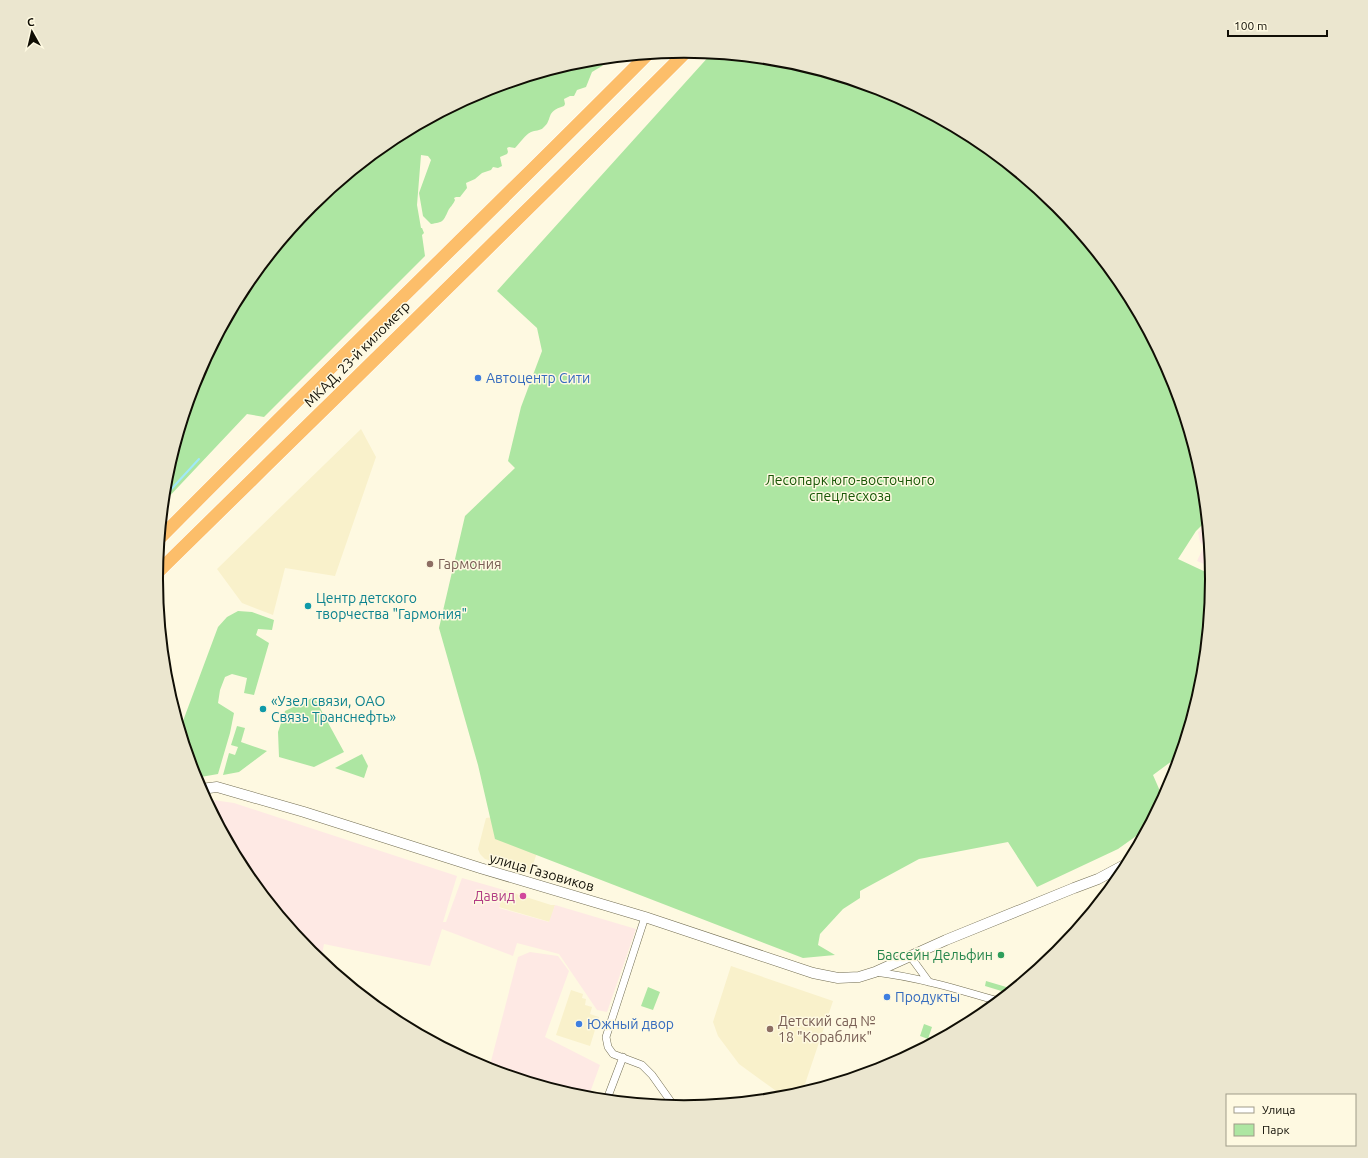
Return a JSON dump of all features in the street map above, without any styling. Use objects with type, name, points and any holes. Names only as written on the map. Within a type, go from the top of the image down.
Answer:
[{"type":"highway","name":"МКАД, 23-й километр","points":[[163,567],[581,158],[680,58]]},
{"type":"highway","name":"МКАД, 23-й километр","points":[[165,533],[642,60]]},
{"type":"street","name":"улица Газовиков","points":[[208,788],[217,787],[304,812],[480,868],[645,917],[814,973],[838,978],[859,977],[875,972],[1053,896],[1098,879],[1116,869]]},
{"type":"street","points":[[645,917],[606,1037],[608,1047],[612,1054],[642,1065],[652,1075],[669,1100]]},
{"type":"street","points":[[910,956],[929,982]]},
{"type":"street","points":[[875,972],[929,982],[991,999]]},
{"type":"street","points":[[609,1095],[623,1057]]},
{"type":"shaded area","points":[[361,429],[376,457],[335,576],[285,568],[273,615],[242,603],[217,569]]},
{"type":"shaded area","points":[[1203,529],[1204,545],[1205,564],[1197,561],[1204,546],[1200,542],[1198,532]]},
{"type":"shaded area","points":[[213,800],[234,803],[457,876],[443,922],[446,922],[462,878],[504,890],[499,908],[549,922],[555,905],[636,929],[607,1012],[597,1010],[559,954],[517,943],[513,956],[442,929],[430,966],[324,944],[322,953],[292,923],[251,868],[233,839]]},
{"type":"shaded area","points":[[500,816],[538,850],[530,873],[485,859],[480,854],[478,849],[486,818]]},
{"type":"shaded area","points":[[504,890],[555,905],[550,922],[499,907]]},
{"type":"shaded area","points":[[530,952],[558,956],[569,971],[545,1037],[600,1065],[590,1091],[549,1082],[491,1062],[518,957]]},
{"type":"shaded area","name":"Детский сад № 18 \"Кораблик\"","points":[[731,966],[833,1001],[805,1086],[777,1092],[739,1064],[718,1036],[713,1022]]},
{"type":"shaded area","name":"Южный двор","points":[[571,990],[583,994],[582,998],[586,999],[585,1005],[592,1007],[590,1014],[599,1017],[590,1046],[556,1035]]},
{"type":"green space","name":"Лесопарк юго-восточного спецлесхоза","points":[[707,59],[752,62],[786,68],[819,76],[883,98],[944,128],[973,146],[1028,187],[1076,235],[1117,290],[1135,319],[1165,380],[1177,412],[1195,477],[1201,511],[1202,525],[1196,531],[1178,559],[1205,572],[1204,613],[1201,647],[1195,681],[1187,714],[1171,762],[1153,775],[1160,790],[1138,835],[1118,849],[1037,887],[1008,842],[919,859],[860,891],[860,898],[843,909],[820,934],[818,945],[835,955],[803,958],[495,839],[478,765],[439,628],[465,516],[515,468],[508,461],[521,407],[542,351],[537,328],[497,291]]},
{"type":"green space","points":[[603,64],[592,72],[586,87],[577,90],[574,96],[564,99],[564,106],[551,113],[548,122],[543,128],[529,133],[515,148],[507,148],[507,154],[500,157],[502,166],[498,168],[493,167],[491,170],[482,173],[475,179],[466,183],[467,188],[460,197],[454,198],[455,200],[445,217],[438,223],[431,224],[423,216],[419,193],[431,160],[428,156],[421,155],[417,205],[421,228],[424,233],[422,235],[425,256],[264,417],[247,414],[170,496],[181,444],[191,412],[203,380],[233,318],[251,290],[292,235],[340,187],[395,146],[454,112],[517,86],[549,76]]},
{"type":"green space","points":[[238,611],[252,612],[274,620],[272,630],[258,629],[256,635],[269,643],[254,695],[244,693],[247,678],[232,674],[225,677],[220,690],[218,703],[234,713],[230,733],[218,774],[203,777],[183,721],[218,627],[227,617]]},
{"type":"green space","points":[[314,697],[344,752],[314,767],[279,757],[278,732],[285,711]]},
{"type":"green space","points":[[237,726],[245,728],[241,742],[267,751],[239,772],[223,775],[229,753],[235,755],[238,747],[231,745]]},
{"type":"green space","points":[[362,754],[368,766],[364,778],[335,768]]},
{"type":"green space","points":[[986,981],[1007,987],[1002,991],[985,986]]},
{"type":"green space","points":[[648,987],[660,992],[653,1010],[641,1006]]},
{"type":"green space","points":[[924,1024],[932,1027],[928,1038],[920,1036]]},
{"type":"waterway","points":[[171,490],[199,459]]},
{"type":"place","name":"Автоцентр Сити","points":[[478,378]]},
{"type":"place","name":"Гармония","points":[[430,564]]},
{"type":"place","name":"Центр детского творчества \"Гармония\"","points":[[308,606]]},
{"type":"place","name":"«Узел связи, ОАО Связь Транснефть»","points":[[263,709]]},
{"type":"place","name":"Давид","points":[[523,896]]},
{"type":"place","name":"Бассейн Дельфин","points":[[1001,955]]},
{"type":"place","name":"Продукты","points":[[887,997]]},
{"type":"place","name":"Южный двор","points":[[579,1024]]},
{"type":"place","name":"Детский сад № 18 \"Кораблик\"","points":[[770,1029]]}]
